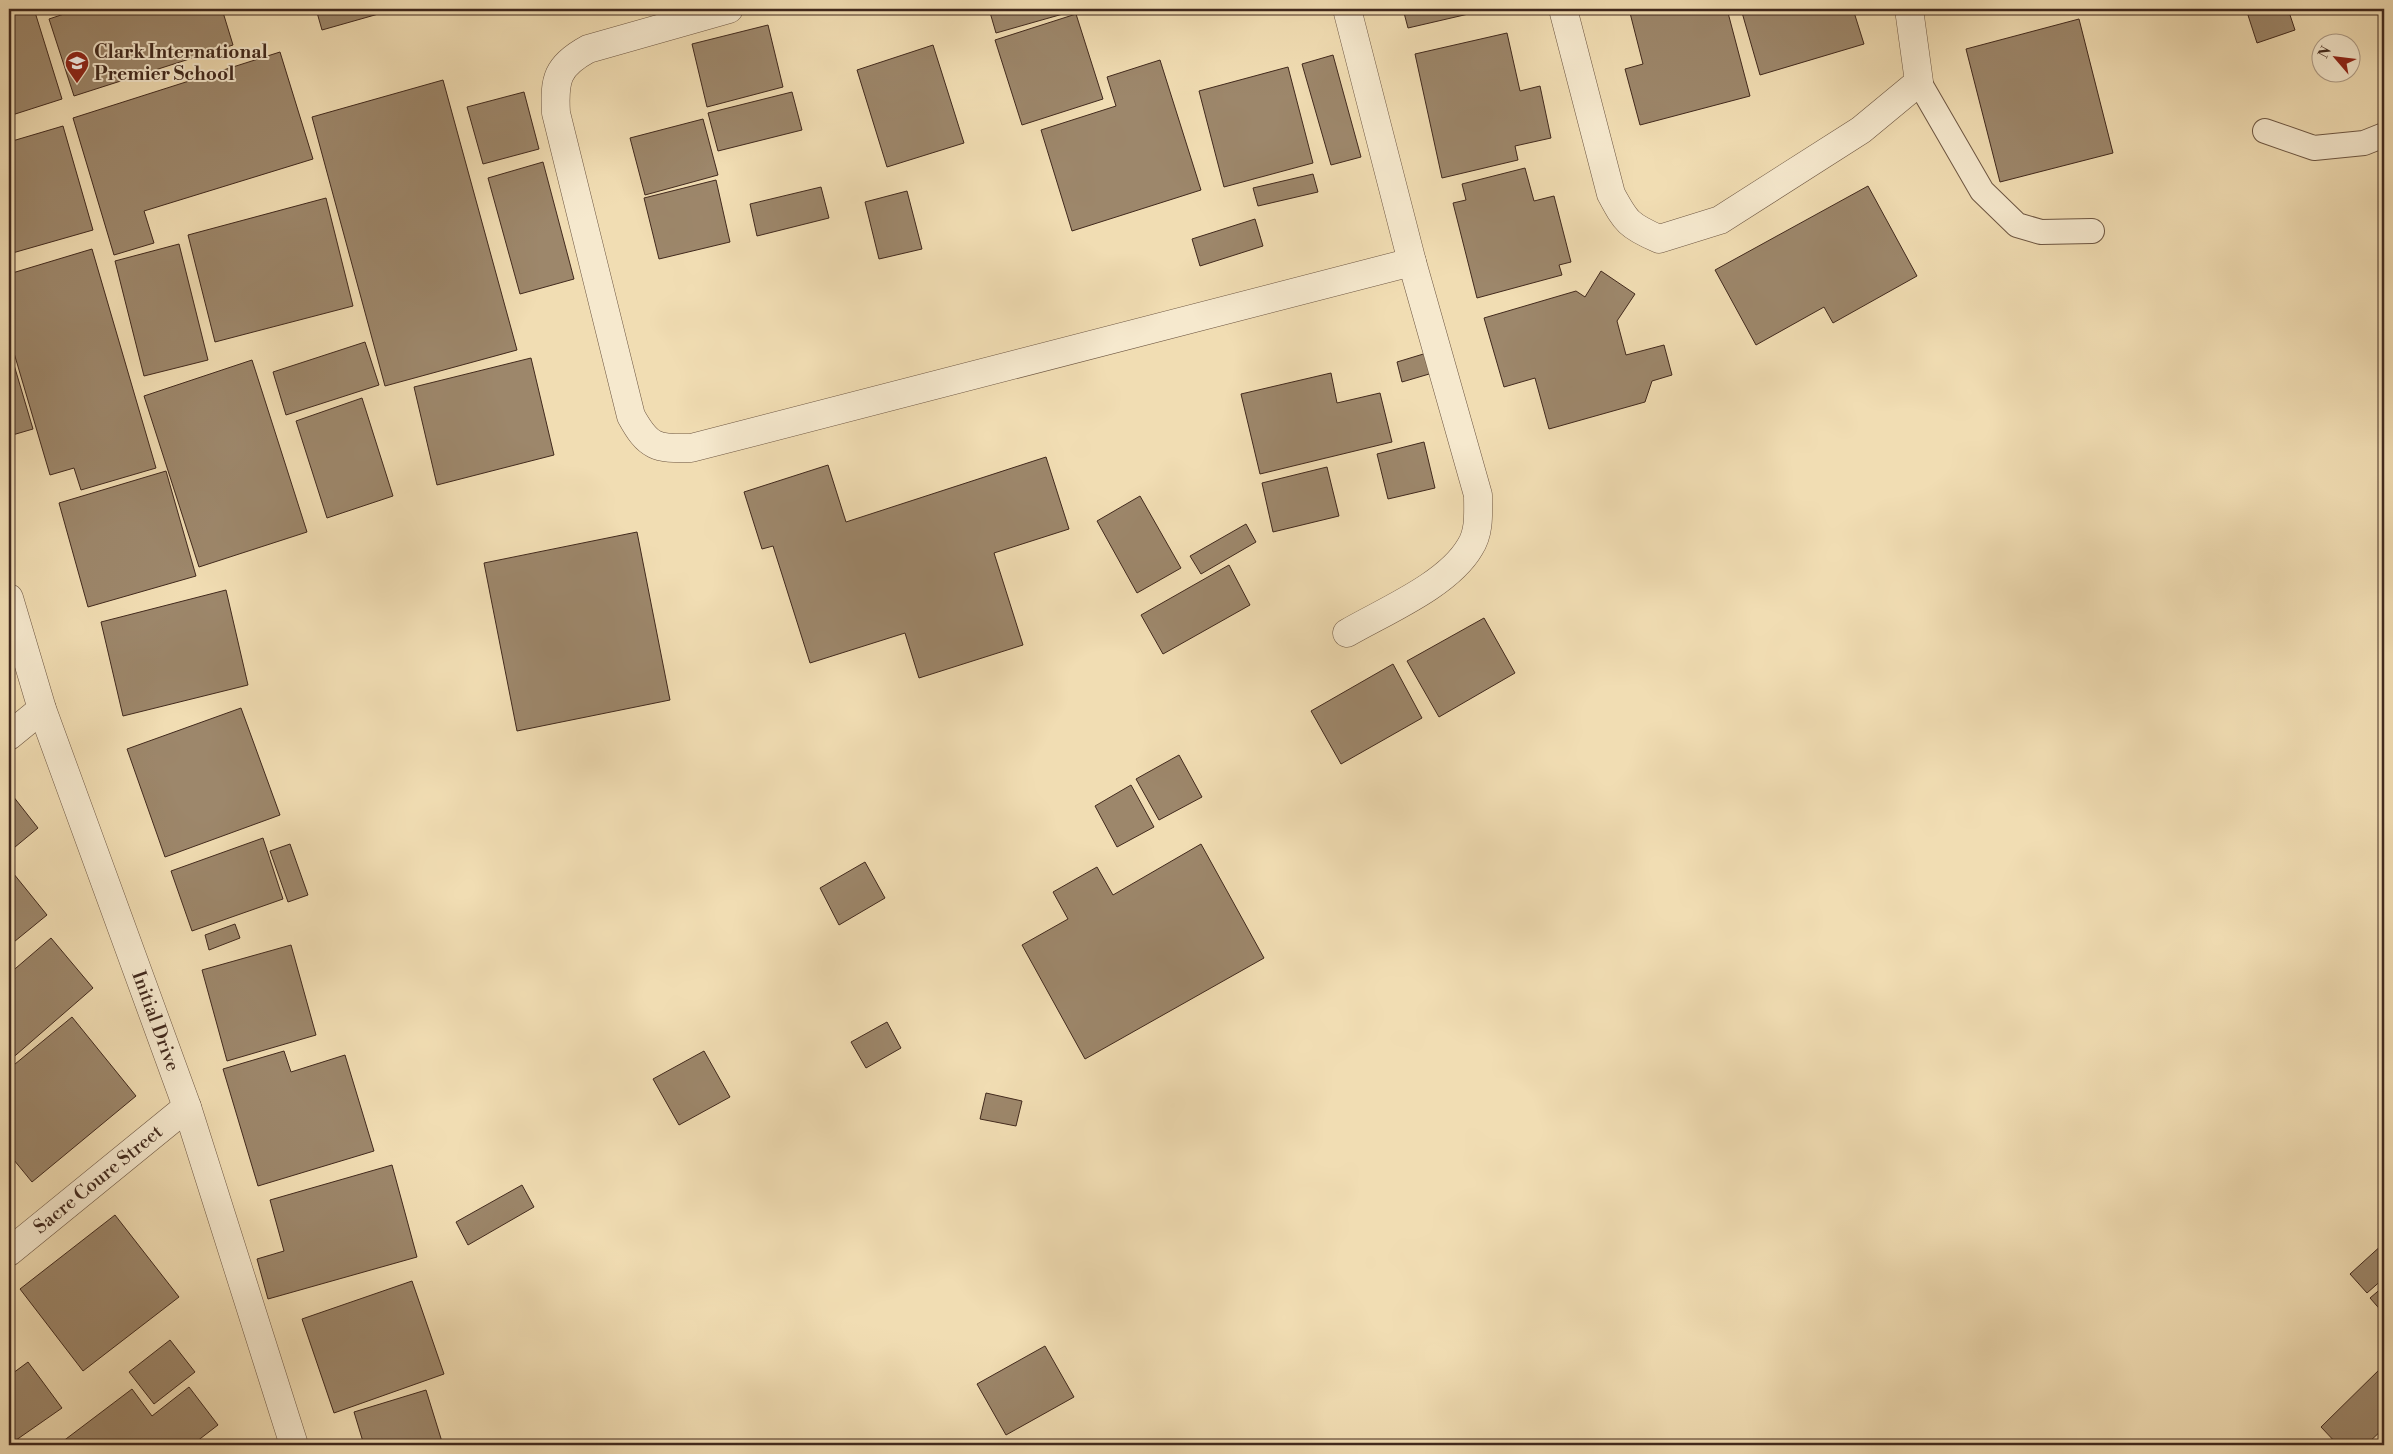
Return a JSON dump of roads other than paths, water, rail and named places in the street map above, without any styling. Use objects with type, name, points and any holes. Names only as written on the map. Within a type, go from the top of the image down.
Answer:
[{"type":"street","points":[[729,9],[588,49],[571,58],[561,69],[555,90],[556,113],[631,416],[642,436],[664,449],[691,448],[1412,262]]},
{"type":"street","points":[[1347,9],[1412,262],[1478,495],[1478,525],[1470,547],[1455,566],[1433,584],[1348,633]]},
{"type":"street","points":[[1562,9],[1611,194],[1624,218],[1641,231],[1659,239],[1720,220],[1861,130],[1919,82],[1909,9]]},
{"type":"street","name":"Initial Drive","points":[[9,598],[42,709],[187,1108],[294,1445]]},
{"type":"street","points":[[9,736],[42,709]]},
{"type":"street","name":"Sacre Coure Street","points":[[9,1252],[187,1108]]},
{"type":"lane","points":[[1919,82],[1982,192],[2017,224],[2041,232],[2092,232]]},
{"type":"lane","points":[[2265,131],[2314,148],[2364,144],[2384,134]]},
{"type":"place","name":"Clark International Premier School","points":[[77,84]]}]
